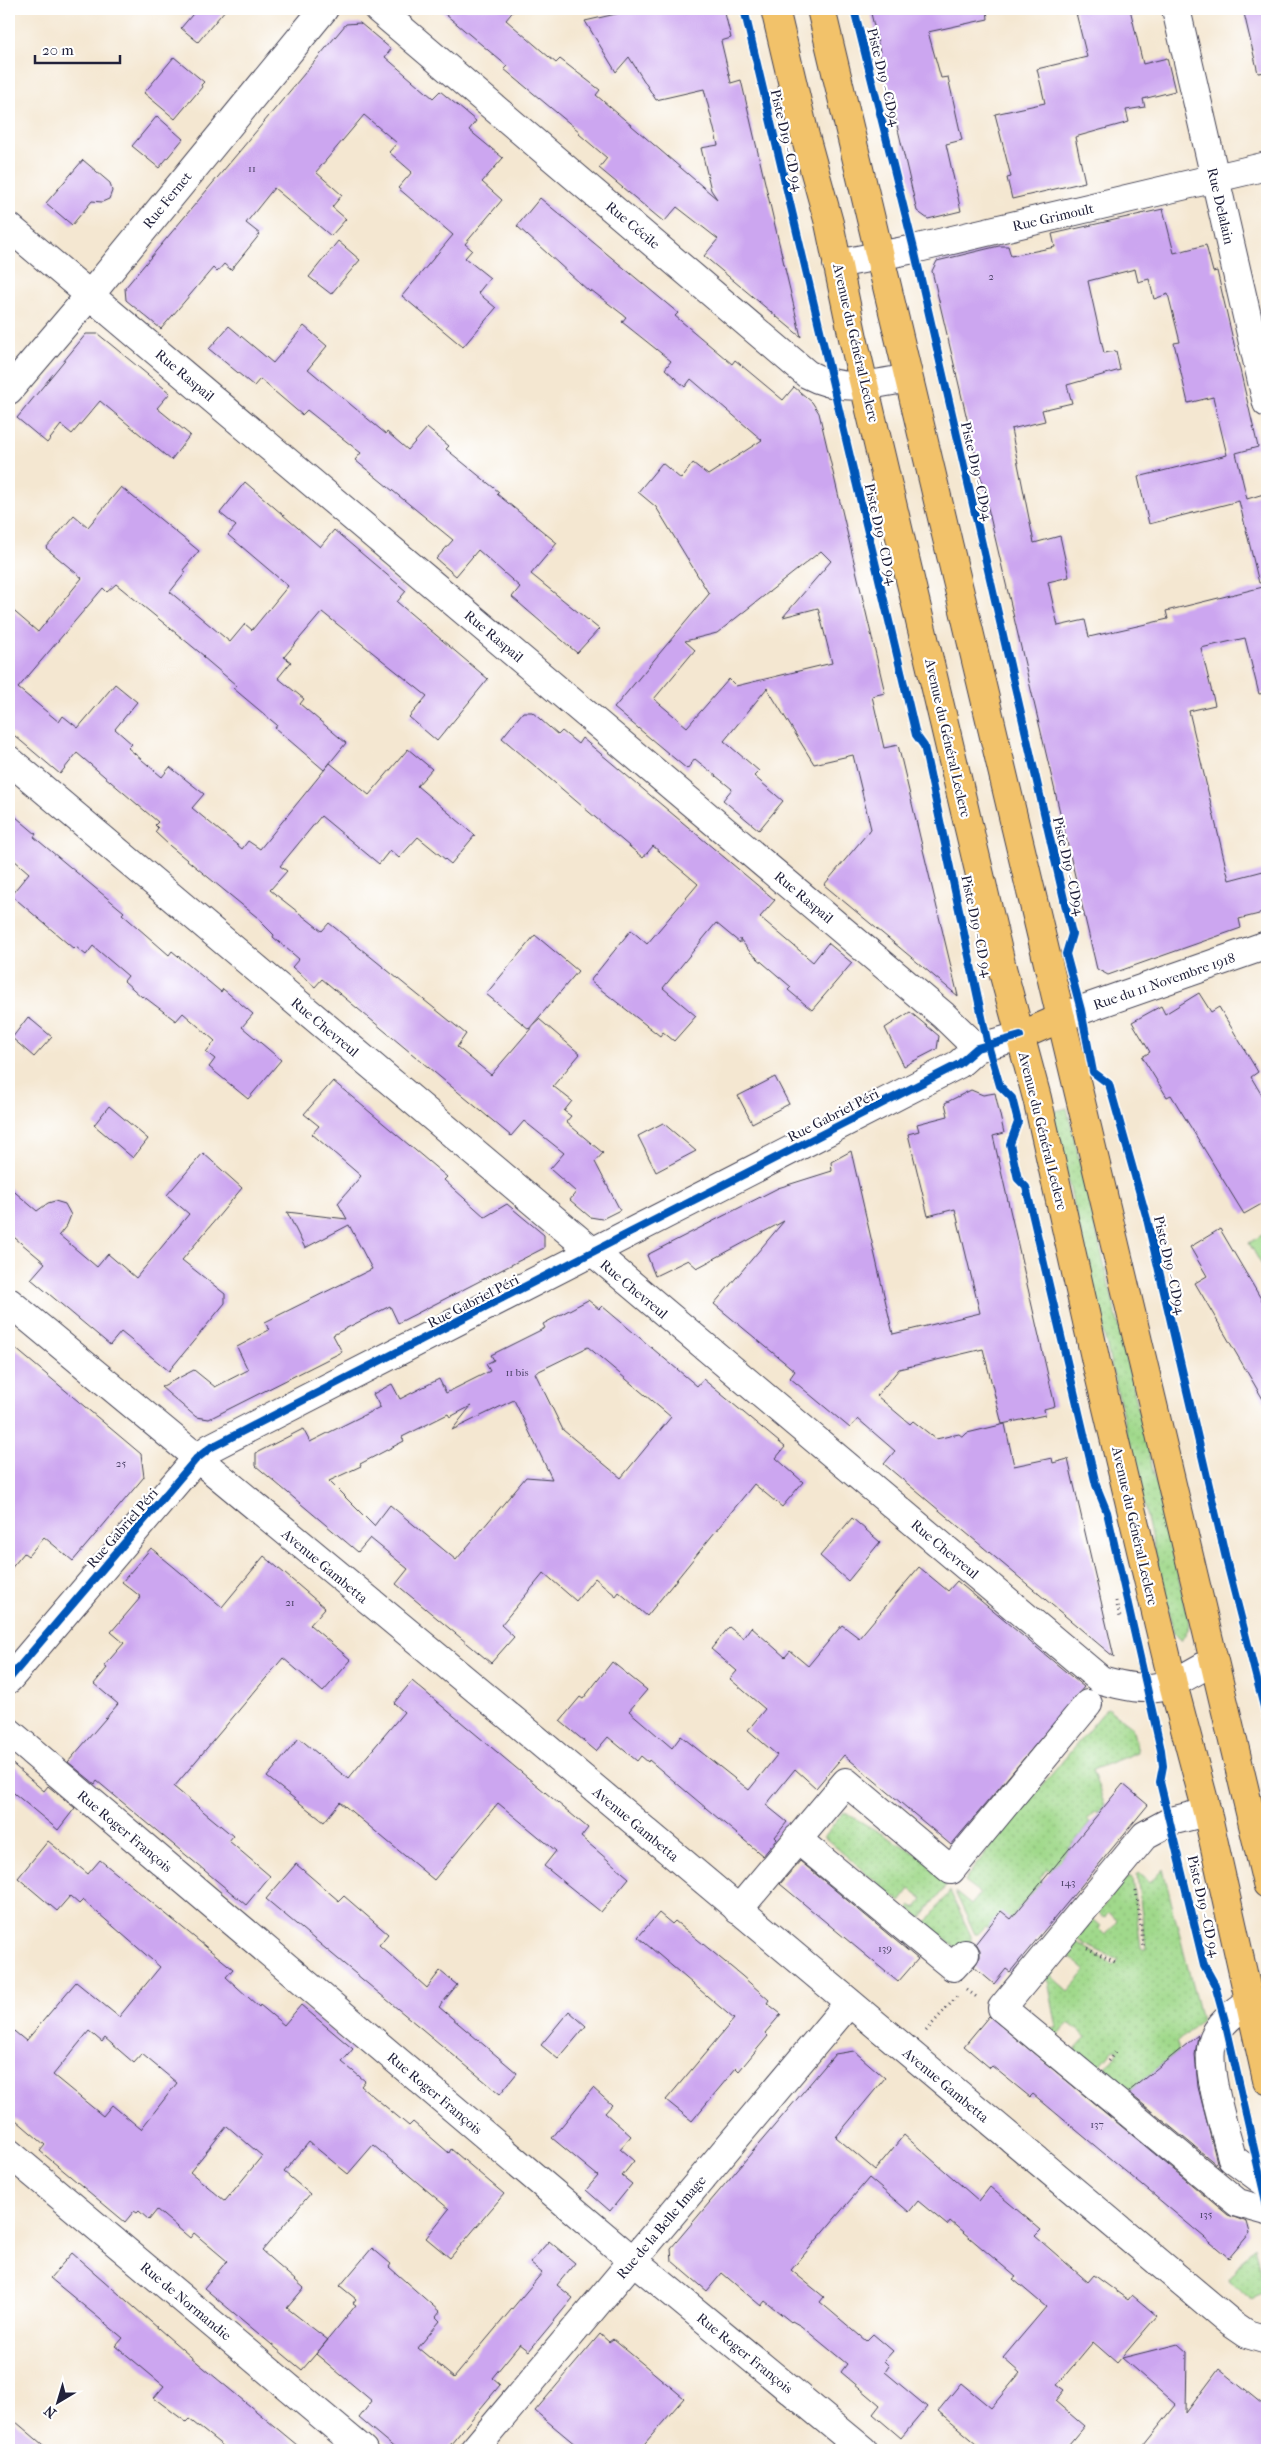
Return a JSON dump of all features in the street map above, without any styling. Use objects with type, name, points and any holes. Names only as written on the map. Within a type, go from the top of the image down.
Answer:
[{"type":"main road","name":"Avenue du Général Leclerc","points":[[775,9],[1020,1036],[1037,1098],[1096,1362],[1173,1684],[1259,2001],[1267,2080]]},
{"type":"main road","points":[[821,9],[1267,1884]]},
{"type":"main road","points":[[1020,1036],[1061,1018]]},
{"type":"street","name":"Rue Fernet","points":[[9,390],[90,295],[324,9]]},
{"type":"street","name":"Rue Cécile","points":[[378,9],[807,374],[834,385],[865,387],[908,378]]},
{"type":"street","name":"Rue Delalain","points":[[1176,9],[1267,403]]},
{"type":"street","name":"Rue Grimoult","points":[[837,264],[914,249],[1267,166]]},
{"type":"street","name":"Rue Raspail","points":[[9,227],[928,1002],[977,1048]]},
{"type":"street","name":"Rue Chevreul","points":[[9,760],[592,1254],[1101,1680],[1133,1688],[1173,1684],[1213,1661]]},
{"type":"street","name":"Rue du 11 Novembre 1918","points":[[1061,1018],[1267,944]]},
{"type":"street","name":"Rue Gabriel Péri","points":[[9,1679],[196,1459],[210,1448],[592,1254],[959,1064],[977,1048],[1020,1036]]},
{"type":"street","name":"Avenue Gambetta","points":[[9,1302],[196,1459],[517,1723],[848,2004],[1231,2323],[1247,2334],[1267,2340]]},
{"type":"street","points":[[738,1910],[846,1782],[951,1870],[1088,1704]]},
{"type":"street","name":"Rue Roger François","points":[[9,1732],[633,2261],[863,2450]]},
{"type":"street","points":[[1207,1812],[1170,1821],[1145,1836],[1002,2008],[1238,2203],[1267,2211]]},
{"type":"street","points":[[797,1839],[959,1960]]},
{"type":"street","points":[[1259,2001],[1225,2022],[1212,2042],[1211,2068],[1232,2158],[1267,2184]]},
{"type":"street","name":"Rue de la Belle Image","points":[[474,2450],[848,2004]]},
{"type":"street","name":"Rue de Normandie","points":[[9,2153],[363,2450]]},
{"type":"path","points":[[1116,1600],[1120,1617]]},
{"type":"path","points":[[1123,1862],[1133,1870],[1144,1949]]},
{"type":"path","points":[[959,1960],[948,1973],[990,2008],[1002,2008]]},
{"type":"green space","points":[[1067,1108],[1190,1626],[1181,1641],[1174,1634],[1052,1112]]},
{"type":"green space","points":[[1267,1232],[1267,1274],[1249,1243]]},
{"type":"green space","points":[[1107,1708],[1132,1727],[1138,1752],[1092,1770],[1105,1805],[1098,1813],[1095,1811],[1087,1820],[1090,1823],[1051,1871],[1047,1869],[1040,1878],[1042,1881],[995,1937],[985,1927],[978,1934],[975,1934],[955,1892],[971,1905],[980,1894],[964,1882],[975,1866]]},
{"type":"green space","points":[[844,1812],[936,1865],[947,1885],[921,1918],[909,1909],[911,1906],[915,1909],[923,1899],[910,1889],[900,1902],[824,1837]]},
{"type":"green space","points":[[1163,1869],[1201,2020],[1176,2043],[1178,2051],[1131,2090],[1103,2071],[1119,2051],[1114,2049],[1098,2068],[1075,2049],[1086,2037],[1069,2023],[1058,2035],[1050,2029],[1057,2028],[1048,1981],[1044,1979],[1052,1969],[1055,1972],[1051,1976],[1068,1991],[1086,1971],[1065,1953],[1075,1941],[1113,1965],[1118,1960],[1084,1944],[1077,1938],[1093,1919],[1101,1926],[1099,1928],[1106,1935],[1117,1921],[1109,1913],[1104,1918],[1098,1913],[1128,1876],[1132,1878],[1141,1949],[1146,1949],[1137,1875],[1139,1873],[1150,1883]]},
{"type":"green space","points":[[950,1891],[971,1936],[971,1942],[964,1949],[959,1950],[926,1923]]},
{"type":"green space","points":[[1254,2246],[1264,2291],[1252,2300],[1228,2280]]},
{"type":"building","points":[[197,9],[226,9],[198,42],[181,28]]},
{"type":"building","points":[[439,9],[515,9],[506,20],[556,63],[560,59],[600,90],[596,95],[717,199],[711,190],[701,148],[718,145],[704,89],[656,100],[629,57],[616,72],[585,21],[638,9],[724,9],[731,38],[721,41],[731,83],[741,80],[801,337],[704,256],[718,239],[677,207],[664,222],[599,168],[607,158],[579,134],[580,132],[504,69],[507,66]]},
{"type":"building","points":[[870,9],[987,9],[988,19],[928,32],[941,78],[948,77],[962,140],[946,144],[961,211],[928,219],[917,211]]},
{"type":"building","points":[[1075,9],[1130,9],[1143,64],[1167,58],[1175,91],[1143,99],[1145,107],[1126,110],[1129,122],[1075,137],[1085,182],[1012,199],[1007,178],[1011,177],[995,114],[1045,103],[1037,69],[1087,57]]},
{"type":"building","points":[[1243,9],[1267,9],[1267,72],[1258,73]]},
{"type":"building","points":[[360,23],[391,49],[385,57],[433,98],[440,91],[476,121],[469,130],[503,158],[482,182],[502,200],[465,244],[472,250],[465,258],[490,278],[478,293],[496,308],[463,347],[402,296],[453,235],[398,188],[412,172],[389,152],[397,143],[364,115],[316,172],[342,195],[332,207],[346,219],[331,236],[274,188],[246,223],[260,234],[231,270],[224,264],[217,272],[213,268],[161,329],[126,300],[125,288],[346,24]]},
{"type":"building","points":[[174,57],[204,82],[201,85],[202,87],[175,119],[144,93]]},
{"type":"building","points":[[157,116],[183,139],[159,168],[132,146]]},
{"type":"building","points":[[83,160],[110,183],[112,191],[109,199],[102,202],[92,201],[72,225],[46,203]]},
{"type":"building","points":[[540,198],[678,313],[675,316],[732,364],[735,360],[783,400],[794,387],[812,402],[819,413],[885,693],[872,696],[884,748],[898,745],[958,996],[824,885],[871,829],[853,755],[814,764],[767,688],[724,741],[759,771],[754,776],[783,801],[759,830],[723,800],[732,789],[695,759],[687,769],[614,708],[709,594],[656,507],[638,492],[662,463],[681,479],[693,463],[708,475],[762,440],[691,379],[685,387],[665,369],[671,361],[622,322],[626,317],[591,290],[590,292],[517,226]],"holes":[[[821,551],[831,561],[783,617],[818,608],[832,663],[736,686],[729,679],[687,727],[654,699],[695,650],[685,641],[717,633]]]},
{"type":"building","points":[[1163,209],[1174,253],[1206,245],[1213,272],[1217,271],[1258,447],[1236,453],[1247,499],[1267,493],[1267,582],[1259,583],[1239,501],[1149,524],[1138,477],[1227,455],[1213,397],[1188,403],[1174,343],[1180,342],[1168,294],[1154,299],[1149,279],[1138,282],[1135,269],[1088,281],[1104,353],[1116,351],[1120,370],[1067,385],[1072,403],[1042,410],[1045,421],[1011,429],[1034,543],[1060,536],[1069,577],[1048,582],[1058,626],[1085,620],[1089,637],[1168,619],[1166,611],[1267,586],[1267,693],[1259,694],[1245,638],[1201,648],[1215,705],[1189,711],[1229,880],[1267,870],[1267,912],[1239,919],[1241,928],[1108,975],[1097,969],[932,271],[937,261],[999,246],[1008,246],[1011,256],[1055,247],[1052,234]]},
{"type":"building","points":[[338,241],[360,260],[331,294],[309,277]]},
{"type":"building","points":[[229,326],[273,363],[304,326],[327,346],[308,369],[408,450],[427,428],[449,446],[446,449],[557,543],[531,574],[599,629],[577,653],[512,597],[520,587],[478,550],[456,576],[436,559],[453,540],[355,460],[361,453],[307,410],[302,415],[260,379],[254,386],[209,349]]},
{"type":"building","points":[[86,334],[98,334],[170,393],[157,408],[190,435],[171,460],[100,401],[72,434],[61,425],[47,443],[17,418]]},
{"type":"building","points":[[245,482],[320,547],[334,530],[406,591],[397,602],[488,679],[437,741],[409,717],[427,696],[322,612],[284,657],[291,662],[278,678],[304,699],[300,704],[346,743],[324,770],[275,728],[277,725],[233,688],[236,685],[204,656],[116,584],[107,592],[103,588],[18,688],[59,722],[63,716],[78,728],[115,684],[137,702],[115,729],[132,744],[128,748],[162,777],[170,767],[204,794],[192,808],[242,849],[248,841],[260,849],[330,763],[369,795],[408,749],[432,769],[417,786],[475,835],[451,864],[418,837],[399,858],[390,850],[379,864],[321,816],[280,866],[287,871],[270,890],[322,931],[329,923],[466,1034],[457,1047],[491,1075],[539,1019],[580,1054],[553,1086],[572,1101],[564,1111],[571,1116],[566,1122],[603,1153],[595,1162],[620,1210],[602,1219],[590,1217],[570,1200],[576,1192],[550,1169],[564,1153],[524,1121],[511,1136],[322,979],[315,987],[292,967],[299,959],[273,937],[274,935],[263,922],[170,846],[155,832],[158,828],[155,825],[158,822],[77,753],[60,774],[9,731],[9,607],[38,632],[82,578],[46,548],[74,515],[88,527],[121,487],[199,551],[183,570],[186,572],[170,592],[230,642],[245,624],[252,630],[288,586],[228,535],[236,526],[220,513]]},
{"type":"building","points":[[523,712],[532,712],[558,735],[562,731],[578,744],[582,738],[775,900],[760,917],[813,962],[828,943],[852,963],[812,1010],[788,990],[791,987],[750,952],[740,939],[740,943],[716,923],[663,988],[696,1016],[674,1041],[663,1032],[660,1036],[590,981],[631,930],[647,944],[698,884],[653,846],[643,858],[502,738]]},
{"type":"building","points":[[9,811],[36,834],[34,837],[124,912],[122,914],[169,955],[172,951],[221,992],[223,989],[253,1014],[242,1027],[281,1060],[248,1099],[209,1067],[215,1059],[206,1052],[215,1041],[183,1013],[176,1021],[142,997],[124,981],[128,976],[93,946],[86,955],[76,947],[74,949],[11,895],[29,873],[14,860],[9,867]]},
{"type":"building","points":[[535,935],[578,971],[529,1029],[486,994]]},
{"type":"building","points":[[1199,993],[1211,1012],[1219,1007],[1258,1072],[1251,1077],[1267,1104],[1267,1201],[1244,1214],[1171,1095],[1167,1097],[1142,1057],[1150,1052],[1132,1022],[1161,1006],[1165,1014]]},
{"type":"building","points":[[910,1012],[939,1036],[937,1049],[904,1066],[885,1028]]},
{"type":"building","points":[[28,1017],[52,1037],[34,1057],[12,1038]]},
{"type":"building","points":[[775,1077],[789,1104],[752,1123],[738,1096]]},
{"type":"building","points":[[333,1081],[447,1177],[444,1180],[485,1217],[507,1204],[544,1235],[544,1248],[398,1323],[390,1306],[333,1335],[342,1352],[209,1419],[196,1417],[161,1387],[194,1370],[215,1387],[248,1370],[237,1347],[269,1330],[265,1322],[372,1269],[349,1225],[305,1248],[287,1212],[347,1219],[338,1203],[361,1176],[312,1134],[319,1126],[304,1114]]},
{"type":"building","points":[[971,1090],[983,1095],[995,1093],[1004,1133],[993,1136],[1055,1406],[1044,1409],[1045,1415],[1002,1424],[983,1349],[899,1369],[877,1396],[910,1424],[913,1421],[936,1439],[959,1434],[963,1437],[967,1433],[1005,1424],[1014,1466],[1052,1458],[1053,1463],[1068,1459],[1114,1657],[884,1464],[895,1451],[858,1419],[850,1428],[790,1378],[795,1371],[714,1304],[784,1221],[697,1268],[688,1260],[655,1276],[647,1255],[778,1188],[832,1171],[831,1162],[851,1151],[893,1334],[980,1313],[955,1209],[928,1216],[908,1134],[919,1131],[917,1124],[948,1116],[945,1103]]},
{"type":"building","points":[[109,1106],[148,1139],[133,1158],[94,1125]]},
{"type":"building","points":[[663,1123],[696,1151],[656,1172],[638,1136]]},
{"type":"building","points":[[203,1153],[242,1188],[182,1260],[225,1294],[225,1303],[169,1371],[121,1332],[110,1345],[31,1279],[45,1263],[9,1233],[9,1187],[37,1211],[48,1203],[55,1201],[65,1204],[71,1215],[67,1225],[59,1235],[97,1267],[108,1254],[136,1278],[189,1214],[167,1195]]},
{"type":"building","points":[[1220,1229],[1267,1309],[1267,1406],[1195,1283],[1207,1276],[1190,1247]]},
{"type":"building","points":[[588,1300],[599,1309],[602,1306],[697,1386],[703,1379],[785,1447],[776,1458],[803,1482],[782,1507],[754,1484],[647,1616],[619,1592],[616,1596],[595,1578],[576,1601],[544,1573],[501,1625],[514,1637],[491,1663],[396,1584],[408,1569],[370,1538],[358,1552],[256,1466],[256,1453],[303,1429],[310,1442],[380,1407],[373,1394],[392,1384],[400,1399],[439,1379],[446,1393],[490,1371],[486,1364],[494,1360],[491,1355],[545,1328],[543,1324]],"holes":[[[588,1347],[671,1417],[621,1478],[563,1430],[535,1373]],[[514,1400],[552,1479],[526,1477],[456,1560],[390,1505],[374,1526],[329,1481],[361,1466],[360,1464],[404,1441],[402,1437],[448,1414],[450,1417],[471,1406],[452,1430]]]},
{"type":"building","points":[[9,1343],[141,1454],[144,1477],[73,1561],[44,1537],[28,1556],[24,1553],[9,1571]]},
{"type":"building","points":[[852,1518],[880,1542],[848,1581],[820,1556]]},
{"type":"building","points":[[151,1548],[222,1607],[264,1556],[325,1608],[310,1625],[351,1660],[323,1692],[283,1658],[174,1787],[233,1836],[229,1841],[270,1876],[246,1905],[97,1781],[95,1784],[68,1762],[118,1704],[94,1684],[107,1668],[104,1666],[124,1643],[111,1632],[141,1597],[122,1582]]},
{"type":"building","points":[[919,1567],[948,1591],[957,1581],[1084,1687],[951,1845],[844,1755],[816,1788],[795,1769],[766,1805],[787,1822],[775,1837],[777,1839],[763,1856],[649,1760],[648,1762],[641,1756],[637,1761],[608,1737],[596,1751],[560,1721],[580,1697],[583,1699],[612,1662],[647,1690],[629,1711],[672,1748],[681,1736],[749,1790],[777,1755],[748,1730],[765,1709],[730,1679],[737,1671],[711,1649],[729,1627],[743,1638],[751,1627],[785,1657],[790,1651],[808,1666],[842,1625],[859,1638]]},
{"type":"building","points":[[412,1681],[588,1828],[581,1837],[629,1878],[601,1912],[544,1866],[556,1851],[498,1803],[434,1880],[340,1802],[324,1822],[267,1777],[299,1738],[348,1779],[404,1712],[394,1703]]},
{"type":"building","points":[[9,1761],[44,1791],[48,1786],[75,1808],[58,1830],[9,1789]]},
{"type":"building","points":[[1123,1784],[1148,1805],[1010,1972],[1006,1969],[994,1984],[974,1967],[980,1957],[980,1950],[976,1943],[1001,1911],[1011,1919]]},
{"type":"building","points":[[48,1841],[88,1874],[100,1860],[233,1969],[226,1977],[259,2007],[260,2005],[284,2025],[301,2005],[353,2049],[342,2062],[365,2081],[361,2086],[409,2126],[413,2122],[449,2153],[451,2149],[504,2194],[450,2258],[426,2238],[449,2209],[373,2145],[348,2174],[309,2142],[284,2172],[310,2194],[262,2251],[304,2288],[287,2308],[328,2340],[302,2370],[204,2288],[227,2261],[194,2233],[190,2238],[157,2210],[149,2220],[139,2211],[137,2213],[134,2211],[125,2222],[40,2151],[45,2145],[9,2114],[9,2027],[26,2041],[76,1982],[119,2017],[160,1967],[83,1900],[79,1904],[70,1896],[57,1911],[18,1878]],"holes":[[[89,2031],[102,2042],[105,2038],[134,2063],[142,2054],[177,2083],[141,2129],[112,2105],[103,2116],[53,2075]],[[227,2126],[262,2156],[225,2201],[190,2172]]]},
{"type":"building","points":[[800,1861],[918,1959],[898,1982],[780,1884]]},
{"type":"building","points":[[296,1864],[339,1901],[344,1896],[388,1934],[379,1945],[427,1988],[440,1971],[457,1985],[439,2007],[517,2073],[500,2094],[266,1899]]},
{"type":"building","points":[[659,1913],[672,1924],[675,1921],[742,1976],[769,2000],[767,2003],[781,2014],[765,2033],[768,2036],[739,2071],[736,2068],[692,2121],[666,2100],[734,2019],[638,1937]]},
{"type":"building","points":[[569,2011],[586,2026],[558,2059],[541,2045]]},
{"type":"building","points":[[989,2016],[1228,2215],[1247,2222],[1250,2233],[1229,2258],[1033,2094],[1030,2097],[992,2066],[990,2068],[964,2046]]},
{"type":"building","points":[[1198,2035],[1195,2055],[1198,2087],[1217,2162],[1222,2169],[1128,2092]]},
{"type":"building","points":[[854,2051],[885,2078],[836,2137],[875,2170],[904,2135],[979,2201],[990,2187],[1041,2230],[1035,2236],[1088,2282],[1094,2275],[1128,2300],[1132,2295],[1157,2316],[1117,2363],[1093,2342],[1057,2385],[1064,2390],[1055,2401],[1084,2426],[1064,2450],[984,2450],[938,2411],[961,2383],[991,2408],[1020,2373],[1003,2358],[1046,2307],[1013,2279],[1016,2277],[950,2221],[947,2225],[918,2201],[909,2212],[869,2178],[791,2270],[824,2297],[820,2302],[866,2341],[873,2334],[893,2351],[884,2361],[889,2366],[885,2372],[927,2407],[901,2438],[873,2414],[880,2405],[841,2372],[847,2364],[801,2326],[791,2322],[765,2301],[761,2306],[722,2273],[707,2291],[672,2261],[671,2248],[835,2054]]},
{"type":"building","points":[[593,2088],[612,2105],[605,2113],[631,2136],[620,2149],[634,2161],[622,2176],[632,2184],[610,2211],[586,2190],[598,2176],[552,2138]]},
{"type":"building","points":[[549,2241],[575,2263],[557,2285],[573,2298],[529,2351],[520,2344],[492,2378],[500,2385],[446,2450],[397,2450],[359,2418],[372,2401],[316,2354],[356,2305],[353,2303],[356,2299],[340,2286],[372,2248],[391,2264],[389,2267],[440,2312],[436,2317],[440,2321],[418,2348],[454,2378],[542,2273],[530,2263]]},
{"type":"building","points":[[72,2253],[198,2363],[303,2450],[228,2450],[189,2419],[186,2422],[154,2398],[164,2386],[116,2346],[123,2338],[50,2278]]},
{"type":"building","points":[[600,2334],[609,2342],[613,2339],[684,2398],[639,2450],[582,2450],[535,2411]]},
{"type":"building","points":[[1178,2344],[1187,2352],[1186,2413],[1219,2369],[1267,2408],[1267,2450],[1140,2450],[1176,2405],[1122,2358]]},
{"type":"building","points":[[9,2416],[49,2450],[9,2450]]},
{"type":"cycle path","name":"Piste D19 - CD 94","points":[[744,9],[916,735],[924,746],[988,1045],[1000,1086],[1012,1098],[1018,1122],[1010,1144],[1018,1179],[1026,1187],[1096,1485],[1107,1512],[1161,1750],[1163,1766],[1160,1782],[1204,1965],[1215,1985],[1225,2021],[1267,2206]]},
{"type":"cycle path","name":"Piste D19 - CD94","points":[[854,9],[914,249],[1072,934],[1066,954],[1081,1010],[1093,1072],[1109,1084],[1147,1219],[1227,1563],[1267,1719]]},
{"type":"cycle path","points":[[9,1679],[196,1459],[210,1448],[959,1064],[977,1048],[1020,1036]]}]
